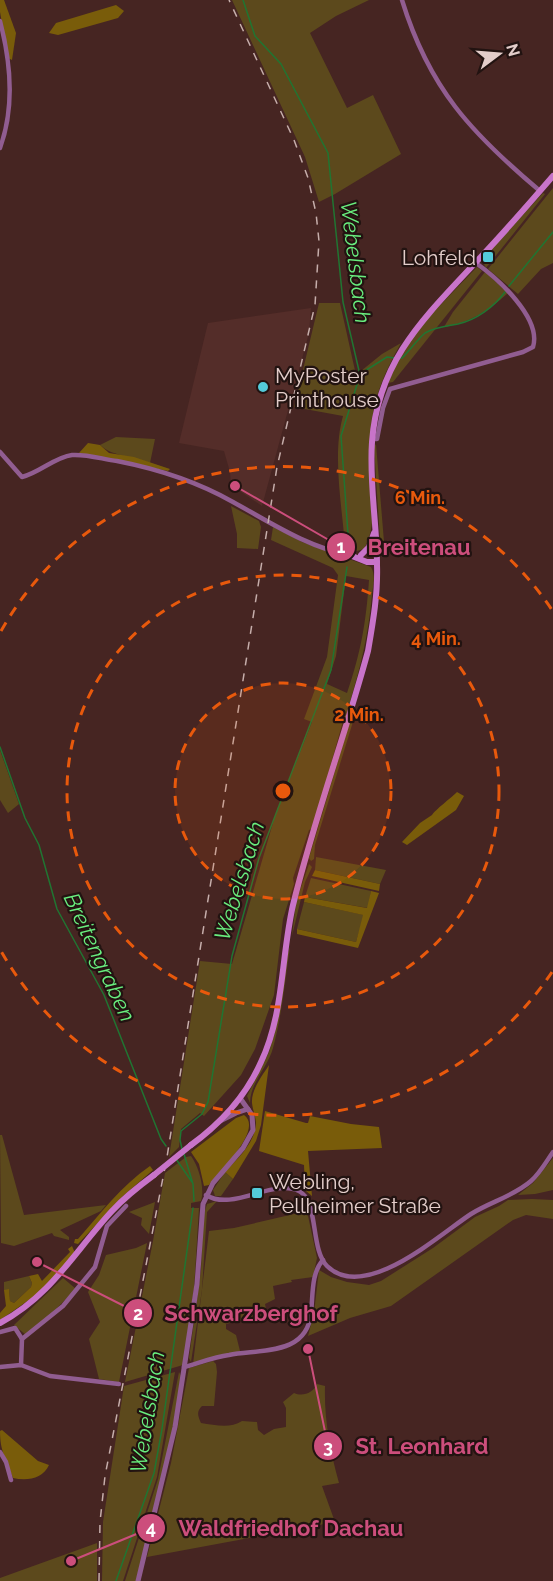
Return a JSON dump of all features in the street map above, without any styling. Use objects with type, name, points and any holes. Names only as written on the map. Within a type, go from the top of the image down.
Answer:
[{"type":"main road","points":[[0,1323],[22,1309],[51,1285],[125,1202],[219,1122],[240,1098],[261,1062],[272,1028],[293,905],[368,651],[374,615],[377,559],[372,439],[381,392],[396,358],[414,331],[553,176]]},
{"type":"main road","points":[[361,555],[369,547],[376,528]]},
{"type":"main road","points":[[352,556],[361,555],[377,559]]},
{"type":"main road","points":[[352,556],[367,562],[377,559]]},
{"type":"street","points":[[402,0],[423,56],[450,102],[485,142],[540,191]]},
{"type":"street","points":[[0,21],[8,68],[10,102],[7,129],[0,148]]},
{"type":"street","points":[[372,439],[377,439],[383,408],[390,389],[534,347],[534,334],[516,299],[476,263]]},
{"type":"street","points":[[0,452],[22,477],[34,474],[68,455],[82,455],[163,471],[232,501],[316,547],[352,556]]},
{"type":"street","points":[[138,1581],[173,1437],[197,1284],[200,1220],[206,1195],[250,1135],[253,1122],[240,1098]]},
{"type":"street","points":[[219,1122],[248,1109]]},
{"type":"street","points":[[206,1195],[211,1198],[234,1199],[286,1189],[300,1192],[308,1200],[317,1245],[323,1260],[333,1270],[352,1275],[372,1274],[410,1257],[472,1214],[523,1187],[536,1176],[553,1152]]},
{"type":"street","points":[[22,1339],[63,1306],[96,1267],[107,1226],[125,1202]]},
{"type":"street","points":[[184,1367],[229,1354],[278,1349],[300,1339],[311,1317],[317,1267],[323,1260]]},
{"type":"street","points":[[0,1332],[12,1328],[17,1330],[22,1339],[21,1365]]},
{"type":"street","points":[[0,1367],[21,1365],[50,1376],[119,1384]]},
{"type":"street","points":[[0,1452],[6,1462],[11,1480]]},
{"type":"shaded area","points":[[0,0],[4,0],[16,33],[12,60],[8,58]]},
{"type":"shaded area","points":[[232,0],[369,0],[336,16],[310,33],[347,108],[373,95],[401,154],[319,202],[305,157]]},
{"type":"shaded area","points":[[116,5],[124,11],[118,18],[58,35],[49,33],[56,23]]},
{"type":"shaded area","points":[[553,188],[553,263],[541,269],[518,294],[488,269]]},
{"type":"shaded area","points":[[543,193],[545,194],[486,268],[484,264],[490,258],[488,253]]},
{"type":"shaded area","points":[[477,267],[482,271],[393,382],[388,383],[401,354],[422,324]]},
{"type":"shaded area","points":[[485,272],[508,293],[478,315],[462,323],[444,327],[453,312]]},
{"type":"shaded area","points":[[319,303],[340,303],[356,375],[382,354],[401,343],[382,383],[373,415],[374,490],[369,537],[364,549],[353,552],[328,547],[345,546],[338,463],[343,416],[294,407]]},
{"type":"shaded area","points":[[311,308],[309,333],[262,506],[231,485],[224,451],[179,443],[208,323]]},
{"type":"shaded area","points":[[116,437],[155,439],[150,463],[117,454],[100,445]]},
{"type":"shaded area","points":[[88,443],[100,445],[109,453],[134,457],[170,469],[168,471],[79,453]]},
{"type":"shaded area","points":[[376,444],[385,554],[383,555],[381,554],[374,447]]},
{"type":"shaded area","points":[[231,506],[259,521],[261,527],[258,549],[237,548],[237,534]]},
{"type":"shaded area","points":[[273,527],[302,542],[371,567],[374,580],[368,626],[355,685],[313,828],[309,830],[293,878],[294,884],[283,919],[274,995],[255,1049],[241,1075],[204,1116],[200,1113],[181,1129],[179,1147],[169,1157],[200,961],[232,964],[275,816],[312,722],[304,719],[327,657],[338,575],[333,568],[271,540]],"holes":[[[346,576],[369,580],[362,637],[347,693],[327,684],[336,656]]]},
{"type":"shaded area","points":[[353,711],[356,712],[315,845],[314,859],[311,861],[309,858]]},
{"type":"shaded area","points":[[0,750],[19,804],[8,813],[0,800]]},
{"type":"shaded area","points":[[457,792],[464,796],[456,810],[407,845],[402,842],[420,823]]},
{"type":"shaded area","points":[[316,857],[386,870],[380,884],[315,870]]},
{"type":"shaded area","points":[[309,864],[312,867],[305,882],[292,936],[296,902]]},
{"type":"shaded area","points":[[315,870],[380,884],[379,891],[312,876]]},
{"type":"shaded area","points":[[311,878],[371,891],[368,908],[305,897]]},
{"type":"shaded area","points":[[371,891],[379,893],[358,948],[297,934],[297,929],[356,942],[363,915],[304,902],[305,897],[367,908]]},
{"type":"shaded area","points":[[304,902],[364,915],[356,942],[297,929]]},
{"type":"shaded area","points":[[290,947],[273,1048],[253,1089],[250,1103],[247,1096],[269,1052],[275,1032]]},
{"type":"shaded area","points":[[269,1065],[261,1125],[256,1141],[233,1179],[225,1172],[243,1153],[253,1136],[256,1123],[252,1103],[253,1093]]},
{"type":"shaded area","points":[[265,1111],[306,1123],[310,1116],[379,1127],[382,1148],[308,1151],[312,1196],[305,1190],[304,1165],[259,1151]]},
{"type":"shaded area","points":[[244,1115],[249,1121],[244,1140],[230,1161],[209,1185],[204,1186],[199,1164],[191,1152],[236,1118]]},
{"type":"shaded area","points":[[0,1135],[2,1135],[24,1215],[106,1205],[101,1211],[60,1230],[69,1237],[69,1240],[54,1236],[52,1233],[14,1246],[1,1243]]},
{"type":"shaded area","points":[[191,1156],[201,1178],[202,1196],[201,1201],[191,1203],[191,1208],[199,1208],[194,1289],[183,1365],[125,1382],[165,1173],[186,1157]]},
{"type":"shaded area","points":[[553,1158],[553,1190],[518,1195],[533,1183]]},
{"type":"shaded area","points":[[150,1166],[153,1170],[123,1196],[78,1244],[74,1243],[75,1239],[78,1239],[121,1191]]},
{"type":"shaded area","points":[[225,1172],[233,1179],[221,1196],[215,1196],[213,1190]]},
{"type":"shaded area","points":[[508,1200],[553,1200],[553,1219],[526,1215],[513,1220],[391,1306],[350,1318],[308,1336],[314,1313],[319,1270],[347,1282],[369,1285],[381,1281],[433,1248],[475,1217]]},
{"type":"shaded area","points":[[217,1201],[207,1212],[202,1290],[191,1362],[189,1358],[201,1270],[203,1217],[207,1204]]},
{"type":"shaded area","points":[[155,1202],[149,1234],[141,1225],[142,1218],[129,1212]]},
{"type":"shaded area","points":[[307,1211],[317,1258],[313,1277],[291,1280],[292,1282],[273,1286],[275,1299],[265,1304],[266,1309],[260,1311],[257,1316],[226,1324],[226,1329],[236,1335],[240,1351],[193,1364],[209,1231],[234,1228]]},
{"type":"shaded area","points":[[147,1243],[119,1382],[99,1379],[89,1339],[100,1322],[88,1292],[99,1275],[106,1255]]},
{"type":"shaded area","points":[[72,1246],[75,1253],[39,1293],[0,1320],[0,1313],[6,1306],[4,1290],[9,1289],[10,1301],[14,1303],[31,1287],[29,1276],[38,1274],[42,1281],[70,1252],[68,1249]]},
{"type":"shaded area","points":[[29,1276],[31,1287],[14,1303],[10,1301],[9,1290],[4,1290],[4,1282]]},
{"type":"shaded area","points":[[63,1278],[76,1289],[26,1335],[14,1325]]},
{"type":"shaded area","points":[[213,1361],[217,1372],[214,1406],[200,1408],[198,1414],[201,1423],[227,1426],[242,1421],[257,1422],[258,1430],[264,1435],[274,1429],[286,1427],[286,1408],[283,1402],[294,1393],[301,1395],[307,1393],[317,1384],[325,1386],[328,1434],[339,1483],[322,1486],[335,1522],[147,1557],[171,1463],[189,1368]]},
{"type":"shaded area","points":[[175,1372],[157,1477],[123,1581],[102,1581],[103,1522],[124,1386]]},
{"type":"shaded area","points":[[179,1372],[181,1376],[171,1439],[136,1581],[125,1581],[158,1479]]},
{"type":"shaded area","points":[[2,1430],[38,1461],[49,1465],[46,1470],[39,1476],[29,1479],[13,1478],[2,1450],[0,1431]]},
{"type":"shaded area","points":[[97,1543],[97,1581],[0,1581],[0,1578]]},
{"type":"waterway","name":"Webelsbach","points":[[243,0],[255,36],[281,64],[328,153],[343,302],[360,375],[341,436],[349,548]]},
{"type":"waterway","points":[[509,286],[553,232]]},
{"type":"waterway","points":[[400,358],[425,333],[478,316],[490,308],[505,292]]},
{"type":"waterway","points":[[360,374],[387,357],[395,358]]},
{"type":"waterway","name":"Webelsbach","points":[[182,1149],[181,1131],[202,1114],[208,1102],[232,956],[259,858],[331,670],[347,567]]},
{"type":"waterway","name":"Breitengraben","points":[[0,747],[25,818],[39,845],[57,909],[104,995],[161,1139],[166,1146]]},
{"type":"waterway","name":"Breitengraben","points":[[184,1154],[193,1184],[194,1201]]},
{"type":"waterway","name":"Breitengraben","points":[[176,1159],[192,1182]]},
{"type":"waterway","name":"Webelsbach","points":[[116,1581],[154,1473],[193,1208]]},
{"type":"railway","points":[[99,1581],[100,1522],[105,1476],[167,1157],[277,467],[315,305],[319,241],[316,213],[308,178],[294,140],[229,0]]},
{"type":"place","name":"Lohfeld","points":[[488,257]]},
{"type":"place","name":"MyPoster Printhouse","points":[[263,387]]},
{"type":"place","name":"Breitenau","points":[[235,486]]},
{"type":"place","name":"Webling, Pellheimer Straße","points":[[257,1193]]},
{"type":"place","name":"Schwarzberghof","points":[[37,1262]]},
{"type":"place","name":"St. Leonhard","points":[[308,1349]]},
{"type":"place","name":"Waldfriedhof Dachau","points":[[71,1561]]}]
